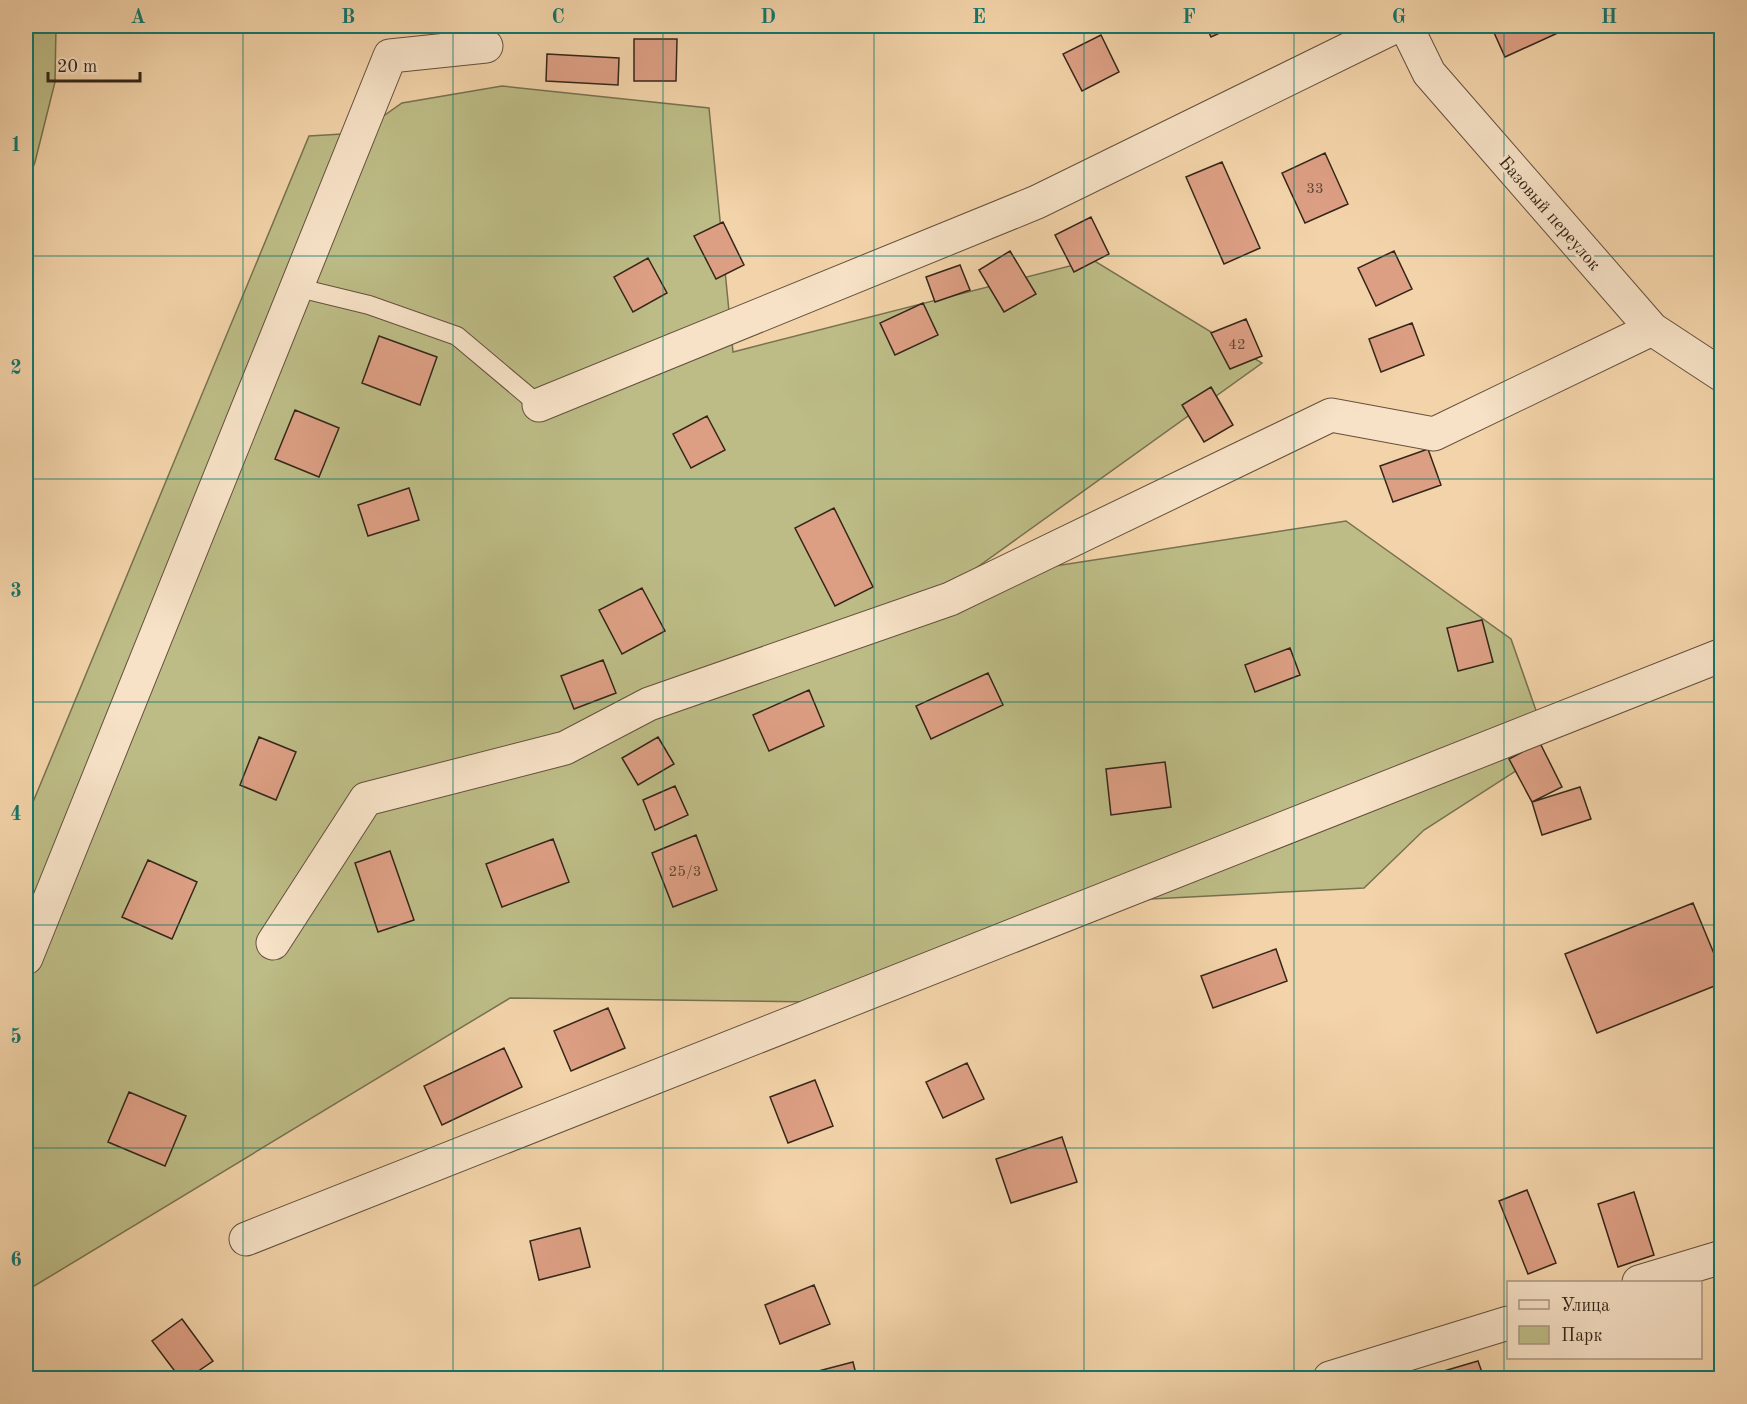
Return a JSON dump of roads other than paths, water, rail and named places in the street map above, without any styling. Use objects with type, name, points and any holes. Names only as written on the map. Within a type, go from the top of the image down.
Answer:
[{"type":"street","points":[[540,405],[1037,202],[1396,26]]},
{"type":"street","name":"Базовый переулок","points":[[1406,26],[1428,73],[1652,329],[1722,375]]},
{"type":"street","points":[[26,958],[390,56],[486,46]]},
{"type":"street","points":[[273,943],[366,799],[565,748],[650,704],[950,599],[1330,415],[1434,434],[1652,329]]},
{"type":"street","points":[[246,1239],[1722,655]]},
{"type":"street","points":[[1642,1281],[1722,1257]]},
{"type":"street","points":[[1330,1378],[1507,1324]]},
{"type":"lane","points":[[295,287],[369,305],[457,336],[540,405]]}]
